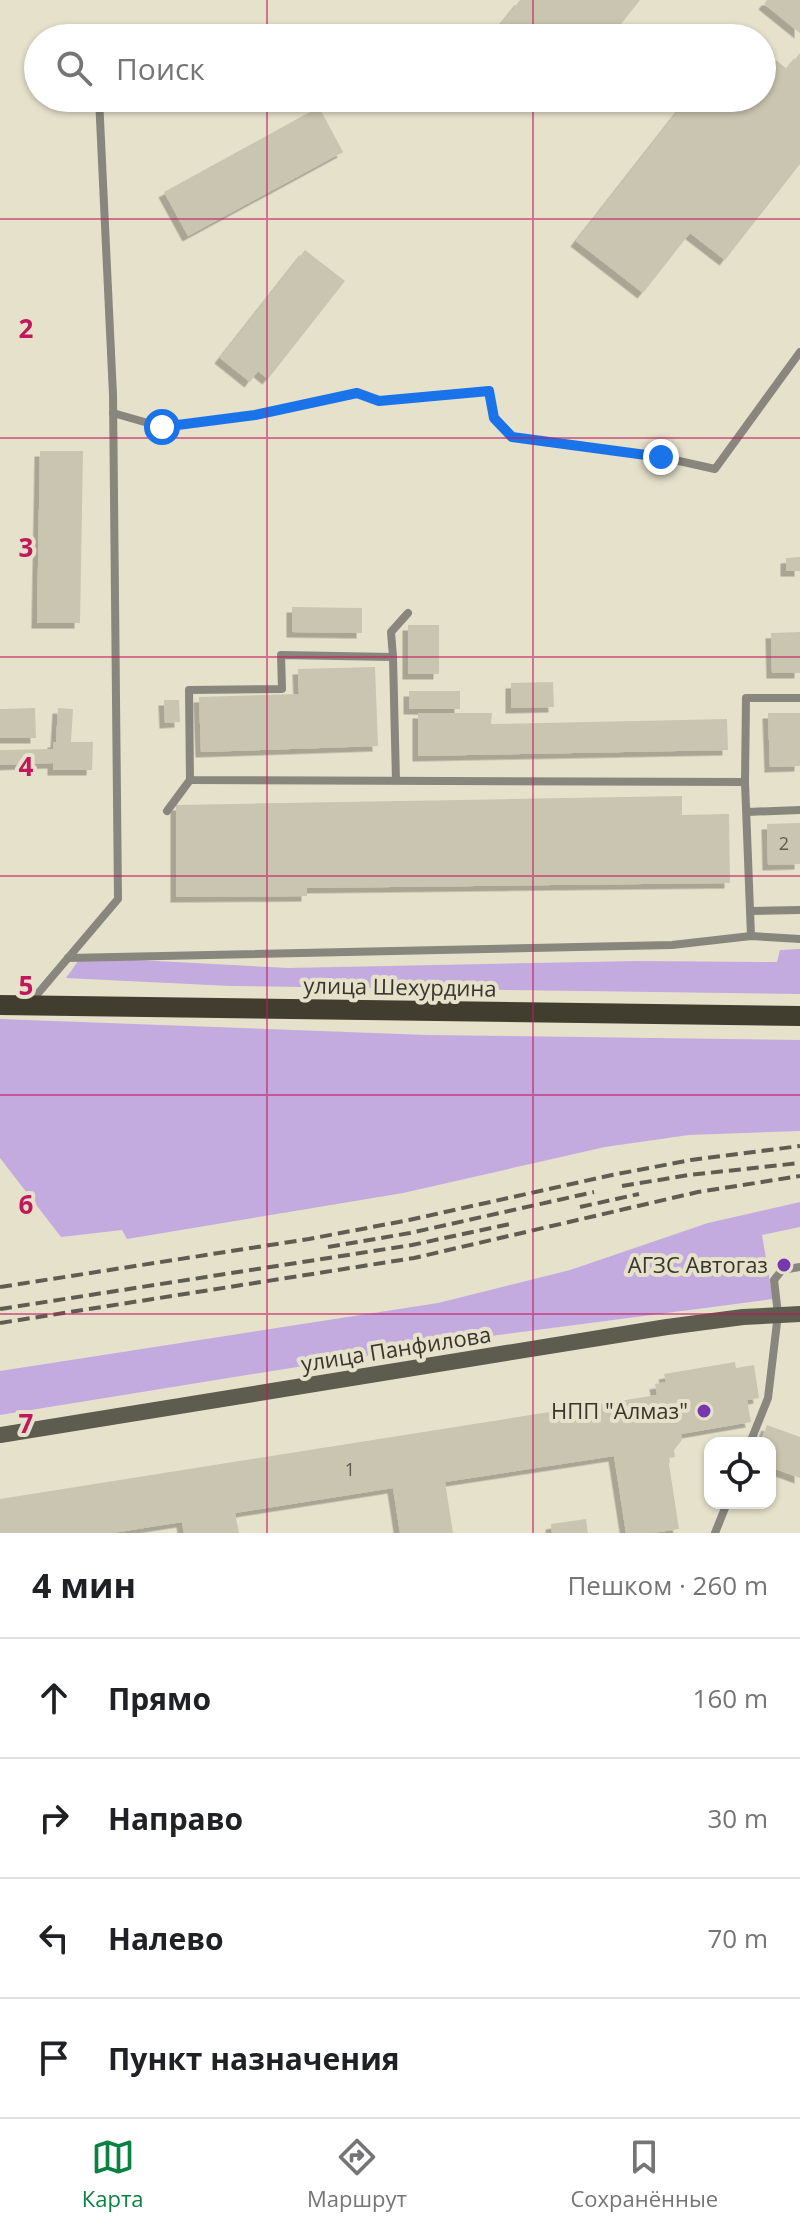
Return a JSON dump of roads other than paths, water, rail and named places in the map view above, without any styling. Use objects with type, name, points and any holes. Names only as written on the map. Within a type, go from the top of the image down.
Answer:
[{"type":"main road","name":"улица Шехурдина","points":[[0,1005],[800,1016]]},
{"type":"main road","name":"улица Панфилова","points":[[0,1435],[667,1327],[800,1314]]},
{"type":"lane","points":[[27,1006],[118,899],[113,413],[100,112]]},
{"type":"lane","points":[[113,413],[162,427],[255,415],[357,393],[379,401],[489,391],[494,418],[512,437],[661,457],[715,469],[800,352]]},
{"type":"lane","points":[[396,781],[391,632],[408,613]]},
{"type":"lane","points":[[167,811],[190,780],[189,690],[282,689],[281,655],[393,657]]},
{"type":"lane","points":[[751,936],[745,782],[746,698],[800,698]]},
{"type":"lane","points":[[190,780],[745,782]]},
{"type":"lane","points":[[747,812],[800,810]]},
{"type":"lane","points":[[751,911],[800,910]]},
{"type":"lane","points":[[68,958],[672,945],[751,936],[800,939]]},
{"type":"lane","points":[[752,1437],[768,1398],[778,1314],[774,1280],[782,1270],[800,1267]]},
{"type":"lane","points":[[715,1533],[725,1509]]},
{"type":"railway","points":[[0,1287],[309,1239],[691,1160],[800,1146]]},
{"type":"railway","points":[[622,1186],[800,1163]]},
{"type":"railway","points":[[0,1323],[414,1258],[698,1192],[800,1176]]},
{"type":"railway","points":[[328,1247],[410,1233],[594,1192]]},
{"type":"railway","points":[[580,1207],[639,1194]]},
{"type":"railway","points":[[0,1309],[412,1245],[510,1224]]},
{"type":"place","name":"АГЗС Автогаз","points":[[784,1265]]},
{"type":"place","name":"НПП \"Алмаз\"","points":[[704,1411]]}]
